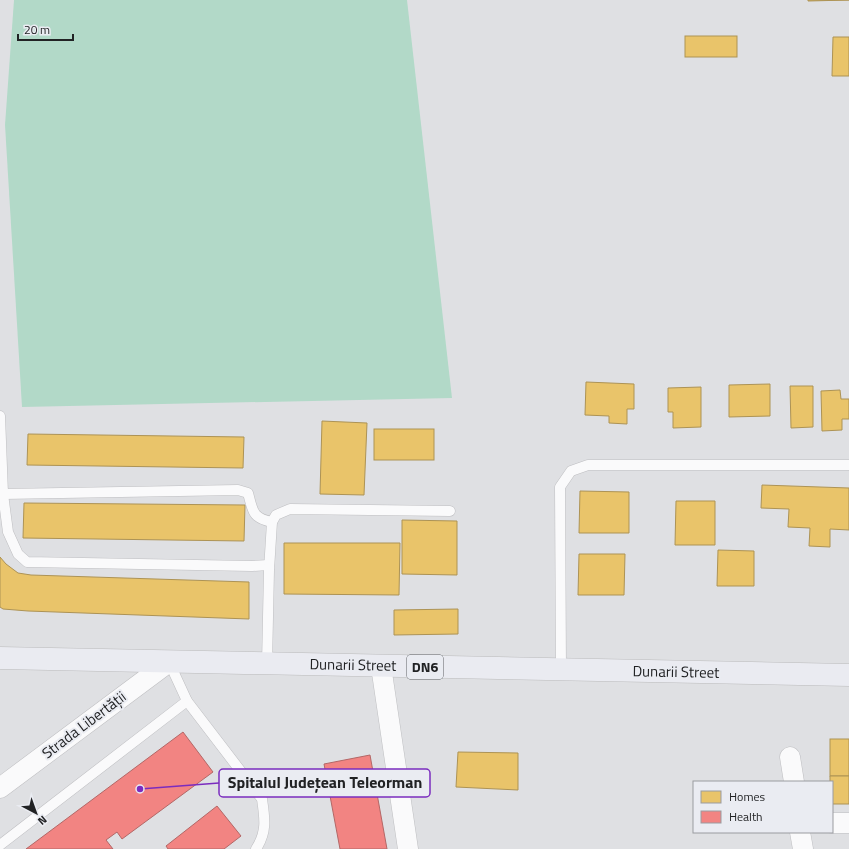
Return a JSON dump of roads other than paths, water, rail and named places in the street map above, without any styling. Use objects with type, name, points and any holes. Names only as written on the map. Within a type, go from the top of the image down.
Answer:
[{"type":"main road","name":"Dunarii Street","points":[[0,658],[849,676]]},
{"type":"street","name":"Strada Libertății","points":[[0,788],[169,662]]},
{"type":"street","points":[[381,666],[408,849]]},
{"type":"street","points":[[790,758],[794,781]]},
{"type":"street","points":[[833,823],[849,823]]},
{"type":"street","points":[[800,833],[803,849]]},
{"type":"lane","points":[[0,416],[1,493],[8,532],[18,554],[27,562],[252,566],[269,565]]},
{"type":"lane","points":[[561,670],[560,487],[571,471],[588,465],[849,465]]},
{"type":"lane","points":[[1,493],[238,490],[248,493],[253,511],[260,520],[272,522]]},
{"type":"lane","points":[[267,664],[269,565],[272,522],[276,515],[290,509],[450,511]]},
{"type":"lane","points":[[169,662],[187,701],[262,799],[265,819],[262,839],[256,849]]},
{"type":"lane","points":[[0,845],[187,701]]},
{"type":"place","name":"Spitalul Județean Teleorman","points":[[140,789]]}]
